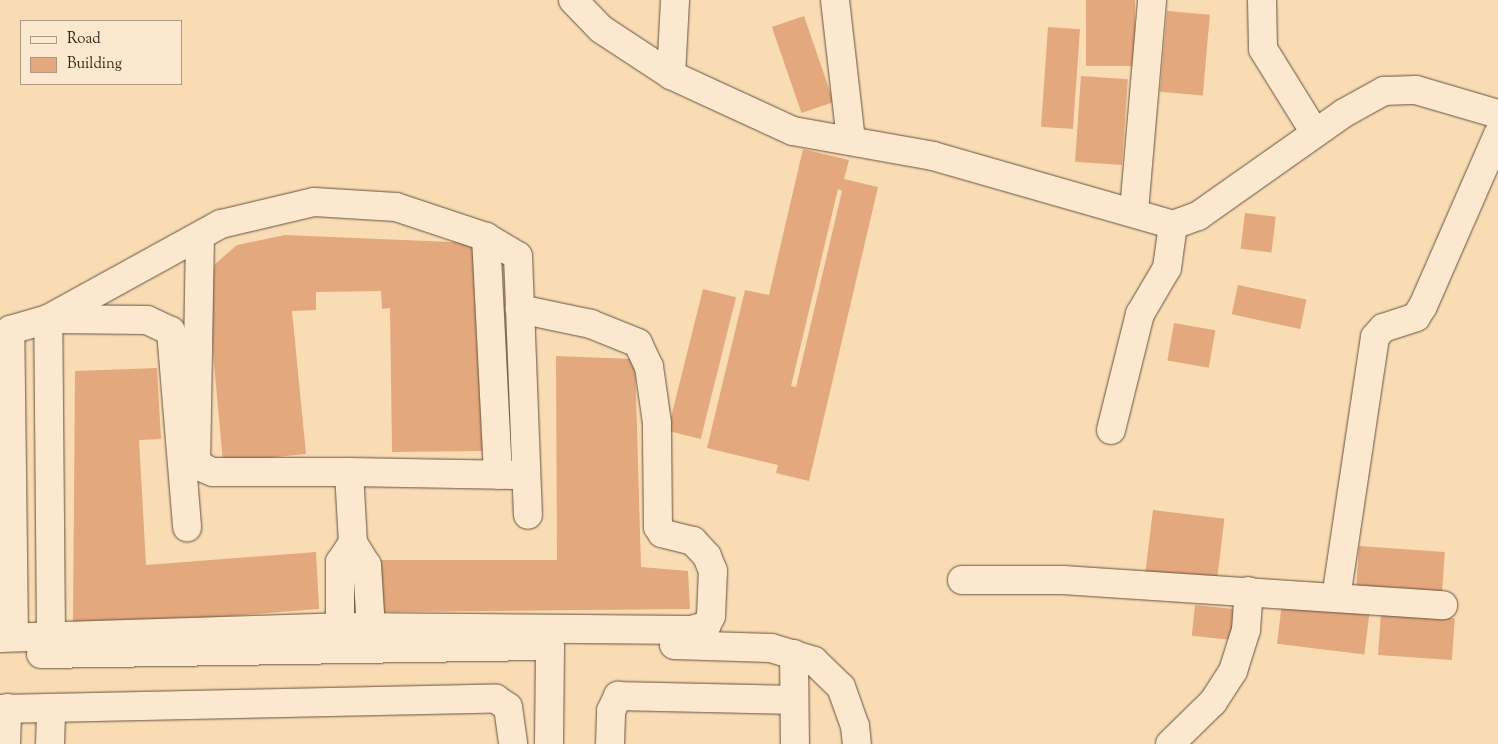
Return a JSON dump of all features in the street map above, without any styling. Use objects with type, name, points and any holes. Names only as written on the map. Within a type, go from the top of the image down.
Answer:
[{"type":"street","points":[[573,0],[601,29],[671,75],[793,131],[934,156],[1038,184],[1098,205],[1134,211],[1173,225],[1198,216],[1315,133],[1384,91],[1416,90],[1498,114]]},
{"type":"street","points":[[671,75],[675,0]]},
{"type":"street","points":[[835,0],[851,140]]},
{"type":"street","points":[[1134,211],[1152,0]]},
{"type":"street","points":[[1262,0],[1263,49],[1315,133]]},
{"type":"street","points":[[1336,598],[1375,337],[1383,328],[1416,317],[1423,306],[1498,134]]},
{"type":"street","points":[[5,644],[5,331],[48,319],[221,224],[314,202],[396,207],[486,237],[518,256],[528,515]]},
{"type":"street","points":[[1112,430],[1140,314],[1167,268],[1173,225]]},
{"type":"street","points":[[200,236],[196,458],[201,467],[213,472],[349,472],[526,476]]},
{"type":"street","points":[[486,237],[498,474]]},
{"type":"street","points":[[5,644],[51,636],[371,639],[691,630],[706,626],[711,616],[713,571],[707,556],[693,541],[662,533],[658,528],[657,423],[648,367],[638,343],[591,324],[520,309]]},
{"type":"street","points":[[48,319],[147,320],[171,331],[187,527]]},
{"type":"street","points":[[48,319],[51,636]]},
{"type":"street","points":[[349,472],[353,544],[367,565],[371,639]]},
{"type":"street","points":[[340,639],[340,562],[353,544]]},
{"type":"street","points":[[962,580],[1063,580],[1444,605]]},
{"type":"street","points":[[1170,744],[1213,702],[1233,671],[1246,630],[1249,591]]},
{"type":"street","points":[[5,644],[340,639]]},
{"type":"street","points":[[371,639],[550,645],[736,644],[794,654],[814,660],[842,687],[855,726],[857,744]]},
{"type":"street","points":[[549,744],[550,645]]},
{"type":"street","points":[[794,654],[794,744]]},
{"type":"street","points":[[610,744],[611,711],[618,696],[794,700]]},
{"type":"street","points":[[6,744],[3,709],[496,699],[508,707],[513,744]]},
{"type":"street","points":[[50,744],[51,708]]},
{"type":"building","points":[[1086,0],[1135,0],[1135,66],[1086,66]]},
{"type":"building","points":[[1167,11],[1210,15],[1203,95],[1160,92]]},
{"type":"building","points":[[804,16],[834,102],[801,113],[772,27]]},
{"type":"building","points":[[1048,27],[1080,29],[1073,129],[1041,127]]},
{"type":"building","points":[[1081,76],[1128,79],[1122,165],[1075,162]]},
{"type":"building","points":[[803,149],[849,160],[844,179],[878,187],[809,481],[776,473],[778,465],[707,448],[745,290],[769,295]],"holes":[[[838,189],[842,191],[796,387],[791,386]]]},
{"type":"building","points":[[1245,213],[1276,217],[1271,253],[1241,249]]},
{"type":"building","points":[[285,235],[474,243],[484,451],[392,452],[390,308],[382,309],[381,291],[316,292],[316,310],[292,311],[306,454],[223,462],[209,309],[215,264],[237,245]]},
{"type":"building","points":[[1238,285],[1306,300],[1300,329],[1232,314]]},
{"type":"building","points":[[703,289],[736,297],[701,439],[668,431]]},
{"type":"building","points":[[1174,323],[1215,330],[1209,368],[1167,360]]},
{"type":"building","points":[[556,356],[635,359],[641,567],[688,571],[690,609],[380,612],[375,560],[557,560]]},
{"type":"building","points":[[157,368],[161,439],[139,440],[146,565],[316,552],[319,609],[77,628],[73,622],[75,371]]},
{"type":"building","points":[[1153,510],[1224,519],[1216,586],[1145,577]]},
{"type":"building","points":[[1359,546],[1445,552],[1442,594],[1356,588]]},
{"type":"building","points":[[1282,603],[1369,614],[1364,654],[1277,644]]},
{"type":"building","points":[[1195,605],[1236,609],[1233,640],[1192,636]]},
{"type":"building","points":[[1381,613],[1455,618],[1452,660],[1378,655]]}]
